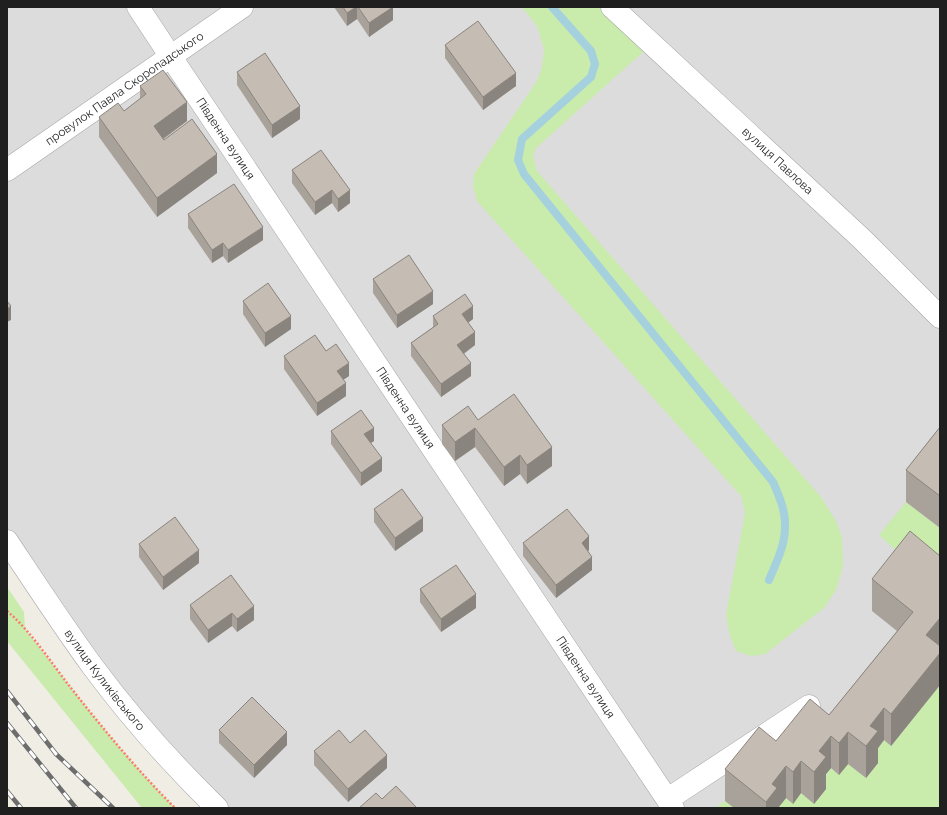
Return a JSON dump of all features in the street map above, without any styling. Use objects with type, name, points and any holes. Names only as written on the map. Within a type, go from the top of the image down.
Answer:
[{"type":"street","name":"Південна вулиця","points":[[138,7],[670,804]]},
{"type":"street","name":"провулок Павла Скоропадського","points":[[7,170],[242,7]]},
{"type":"street","name":"вулиця Павлова","points":[[612,7],[864,240],[940,317]]},
{"type":"street","name":"вулиця Куликівського","points":[[7,541],[93,667],[149,735],[217,808]]},
{"type":"street","points":[[670,804],[809,706]]},
{"type":"path","points":[[7,611],[25,629],[96,720],[159,792],[175,808]]},
{"type":"shaded area","points":[[7,7],[940,7],[940,808],[217,808],[7,541]]},
{"type":"green space","points":[[522,7],[612,7],[652,44],[536,148],[533,156],[537,171],[821,497],[836,521],[842,537],[843,566],[836,590],[824,608],[765,654],[751,656],[736,651],[730,636],[726,615],[745,513],[741,496],[477,201],[473,186],[474,174],[537,81],[542,67],[544,49],[537,26]]},
{"type":"green space","points":[[906,502],[940,528],[940,588],[879,535]]},
{"type":"green space","points":[[7,587],[24,612],[25,629],[116,743],[175,808],[142,808],[7,641]]},
{"type":"green space","points":[[940,685],[940,808],[778,808],[786,798],[801,793],[814,803],[819,783],[831,768],[839,775],[848,764],[866,778],[870,758],[884,740],[891,746]]},
{"type":"green space","points":[[725,801],[734,808],[715,808]]},
{"type":"building","points":[[343,7],[356,7],[347,13]]},
{"type":"building","points":[[358,7],[393,7],[369,23]]},
{"type":"building","points":[[478,21],[516,73],[483,97],[445,45]]},
{"type":"building","points":[[265,53],[300,106],[272,125],[237,72]]},
{"type":"building","points":[[163,70],[187,102],[154,126],[164,140],[192,119],[217,154],[157,198],[99,117],[118,103],[124,111],[146,94],[140,86]]},
{"type":"building","points":[[321,150],[350,190],[338,199],[332,190],[315,202],[292,170]]},
{"type":"building","points":[[234,184],[263,227],[228,250],[223,243],[212,250],[188,214]]},
{"type":"building","points":[[409,255],[433,291],[397,315],[373,279]]},
{"type":"building","points":[[268,283],[291,316],[265,333],[243,301]]},
{"type":"building","points":[[465,294],[473,306],[462,314],[475,332],[457,345],[471,363],[441,384],[411,343],[438,324],[433,316]]},
{"type":"building","points":[[7,301],[11,306],[7,309]]},
{"type":"building","points":[[315,335],[326,351],[336,344],[349,363],[337,371],[346,383],[317,403],[284,356]]},
{"type":"building","points":[[514,394],[552,447],[527,465],[520,455],[504,467],[475,428],[455,442],[442,425],[468,406],[478,420]]},
{"type":"building","points":[[361,410],[374,428],[364,434],[382,458],[361,473],[331,431]]},
{"type":"building","points":[[940,427],[940,496],[906,470]]},
{"type":"building","points":[[402,489],[423,518],[395,538],[374,509]]},
{"type":"building","points":[[567,509],[589,536],[582,543],[592,557],[556,585],[523,543]]},
{"type":"building","points":[[175,517],[199,550],[163,577],[139,544]]},
{"type":"building","points":[[910,531],[940,556],[940,618],[926,635],[940,646],[940,653],[891,714],[884,708],[870,726],[878,731],[866,746],[848,732],[839,743],[831,736],[819,751],[826,757],[814,772],[801,761],[793,772],[786,766],[772,784],[777,788],[766,802],[725,769],[759,727],[776,741],[810,699],[829,715],[913,612],[872,579]]},
{"type":"building","points":[[456,565],[476,594],[441,619],[420,589]]},
{"type":"building","points":[[231,575],[254,606],[237,619],[232,613],[208,630],[190,605]]},
{"type":"building","points":[[252,697],[287,732],[254,765],[219,730]]},
{"type":"building","points":[[339,730],[350,743],[365,730],[387,755],[348,789],[314,751]]},
{"type":"building","points":[[396,786],[417,808],[359,808],[376,793],[382,799]]},
{"type":"waterway","points":[[552,7],[591,51],[595,64],[591,77],[522,139],[518,160],[524,174],[773,482],[783,509],[785,534],[782,548],[769,580]]},
{"type":"railway","points":[[7,691],[56,754],[113,808]]},
{"type":"railway","points":[[7,723],[76,808]]},
{"type":"railway","points":[[7,791],[21,808]]}]
